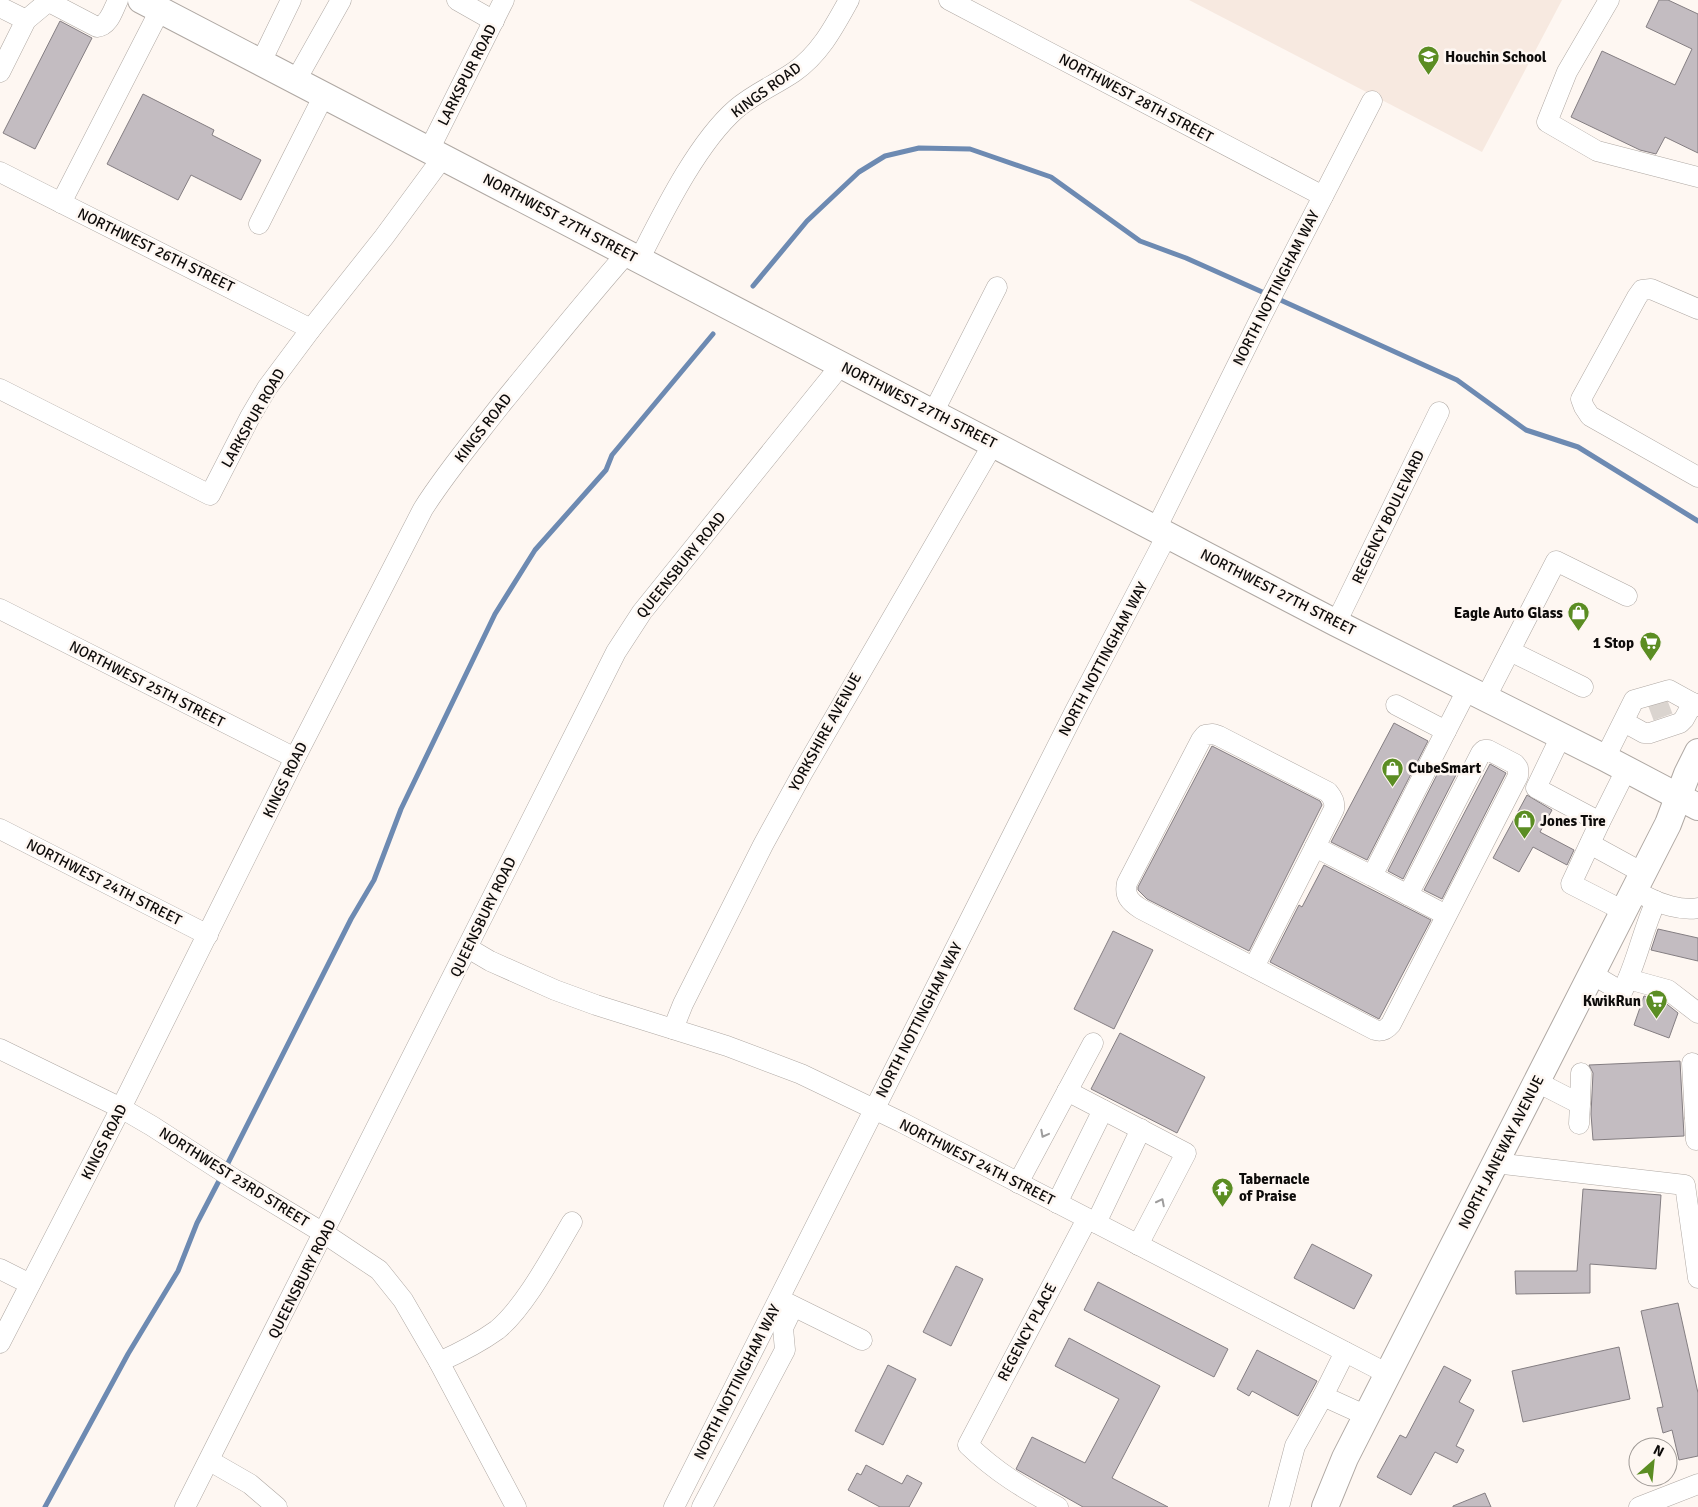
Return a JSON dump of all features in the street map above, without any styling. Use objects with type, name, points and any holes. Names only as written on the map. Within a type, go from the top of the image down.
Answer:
[{"type":"main road","name":"NORTHWEST 27TH STREET","points":[[151,5],[1336,623],[1688,802]]},
{"type":"main road","name":"NORTH JANEWAY AVENUE","points":[[1325,1507],[1345,1458],[1366,1416],[1592,974],[1639,894],[1668,824],[1688,802],[1687,774],[1698,752]]},
{"type":"street","points":[[0,72],[26,20],[49,1],[97,28],[102,27],[106,23],[118,0]]},
{"type":"street","points":[[261,62],[291,0]]},
{"type":"street","points":[[296,80],[341,0]]},
{"type":"street","points":[[457,0],[494,21]]},
{"type":"street","name":"LARKSPUR ROAD","points":[[0,389],[210,495],[267,388],[384,237],[436,153],[504,0]]},
{"type":"street","name":"KINGS ROAD","points":[[0,1343],[121,1108],[295,758],[408,538],[436,488],[554,340],[633,256],[713,134],[736,109],[795,71],[813,56],[825,42],[849,0]]},
{"type":"street","name":"NORTHWEST 28TH STREET","points":[[949,0],[1323,196]]},
{"type":"street","points":[[1609,0],[1567,72],[1547,122],[1597,151],[1698,177]]},
{"type":"street","points":[[61,203],[151,5]]},
{"type":"street","points":[[0,7],[26,20]]},
{"type":"street","points":[[259,224],[324,95]]},
{"type":"street","name":"NORTH NOTTINGHAM WAY","points":[[674,1507],[717,1423],[786,1303],[874,1109],[1075,711],[1162,532],[1274,290],[1372,101]]},
{"type":"street","name":"NORTHWEST 26TH STREET","points":[[0,172],[286,314],[312,329]]},
{"type":"street","points":[[933,413],[997,287]]},
{"type":"street","points":[[1698,309],[1651,289],[1642,290],[1581,398],[1590,416],[1698,477]]},
{"type":"street","name":"QUEENSBURY ROAD","points":[[186,1507],[325,1234],[605,674],[627,635],[642,612],[841,365]]},
{"type":"street","name":"REGENCY BOULEVARD","points":[[1336,623],[1439,412]]},
{"type":"street","name":"YORKSHIRE AVENUE","points":[[673,1029],[683,1004],[802,772],[993,444]]},
{"type":"street","points":[[1372,876],[1446,731],[1510,651],[1556,561],[1627,596]]},
{"type":"street","name":"NORTHWEST 25TH STREET","points":[[0,609],[295,758]]},
{"type":"street","points":[[1510,651],[1583,687]]},
{"type":"street","points":[[1624,722],[1644,733],[1650,733],[1660,710],[1669,690],[1696,704],[1680,723],[1660,710],[1634,700],[1624,722],[1616,764],[1600,822],[1571,884],[1639,894],[1669,906],[1698,908]]},
{"type":"street","points":[[1396,705],[1446,731]]},
{"type":"street","points":[[1254,967],[1334,810],[1333,798],[1328,792],[1219,736],[1213,734],[1205,735],[1127,883],[1127,897],[1132,903],[1374,1030],[1381,1031],[1391,1024],[1518,776],[1518,768],[1514,764],[1488,750],[1484,750],[1481,753],[1408,895]]},
{"type":"street","points":[[1561,736],[1536,788],[1600,822]]},
{"type":"street","name":"NORTHWEST 24TH STREET","points":[[0,829],[208,935]]},
{"type":"street","points":[[1590,844],[1639,894],[1645,926],[1639,950],[1622,992],[1592,974]]},
{"type":"street","points":[[1315,847],[1446,915]]},
{"type":"street","name":"NORTHWEST 24TH STREET","points":[[468,948],[555,990],[769,1061],[874,1109],[1388,1374]]},
{"type":"street","points":[[1628,979],[1668,990],[1698,1013]]},
{"type":"street","points":[[1018,1183],[1093,1043]]},
{"type":"street","name":"NORTHWEST 23RD STREET","points":[[0,1049],[121,1108],[367,1261],[391,1284],[403,1300],[439,1362],[516,1507]]},
{"type":"street","points":[[1692,1063],[1697,1118],[1696,1140]]},
{"type":"street","points":[[1579,1124],[1581,1073]]},
{"type":"street","points":[[1537,1082],[1580,1104]]},
{"type":"street","points":[[1067,1091],[1186,1152],[1138,1245]]},
{"type":"street","points":[[1057,1203],[1103,1110]]},
{"type":"street","name":"REGENCY PLACE","points":[[1058,1507],[1018,1485],[988,1464],[968,1445],[1141,1129]]},
{"type":"street","points":[[1496,1163],[1685,1185],[1698,1279]]},
{"type":"street","points":[[439,1362],[484,1339],[511,1316],[522,1302],[572,1222]]},
{"type":"street","points":[[0,1269],[30,1284]]},
{"type":"street","points":[[702,1507],[785,1350],[783,1328],[786,1303],[862,1340]]},
{"type":"street","points":[[1279,1507],[1295,1446],[1345,1352]]},
{"type":"street","points":[[1323,1396],[1366,1416]]},
{"type":"street","points":[[717,1423],[740,1434]]},
{"type":"street","points":[[210,1461],[250,1484],[277,1507]]},
{"type":"street","points":[[1639,1507],[1698,1484]]},
{"type":"shaded area","name":"Houchin School","points":[[1189,0],[1562,0],[1482,152]]},
{"type":"building","points":[[1659,0],[1668,0],[1698,14],[1698,153],[1665,137],[1656,154],[1640,150],[1571,117],[1602,51],[1675,85],[1692,49],[1646,27]]},
{"type":"building","points":[[60,21],[92,38],[35,149],[3,133]]},
{"type":"building","points":[[143,94],[214,130],[212,135],[261,160],[241,200],[191,175],[178,200],[107,164]]},
{"type":"building","points":[[1394,723],[1428,741],[1367,860],[1331,842]]},
{"type":"building","points":[[1212,746],[1320,801],[1322,805],[1249,951],[1147,899],[1138,890]]},
{"type":"building","points":[[1444,761],[1459,769],[1403,879],[1388,871]]},
{"type":"building","points":[[1490,764],[1506,773],[1442,899],[1424,890]]},
{"type":"building","points":[[1527,795],[1552,810],[1540,832],[1574,850],[1567,865],[1533,847],[1519,872],[1493,858]]},
{"type":"building","points":[[1324,865],[1431,920],[1379,1019],[1270,962],[1299,905],[1302,907]]},
{"type":"building","points":[[1658,929],[1698,938],[1698,961],[1651,950]]},
{"type":"building","points":[[1113,931],[1153,950],[1114,1029],[1074,1009]]},
{"type":"building","points":[[1644,996],[1663,1001],[1678,1013],[1669,1038],[1634,1025]]},
{"type":"building","points":[[1120,1033],[1205,1077],[1177,1133],[1091,1089]]},
{"type":"building","points":[[1680,1061],[1684,1136],[1593,1140],[1591,1114],[1593,1073],[1589,1065]]},
{"type":"building","points":[[1583,1189],[1661,1195],[1656,1269],[1590,1264],[1590,1293],[1516,1294],[1515,1271],[1577,1271]]},
{"type":"building","points":[[1312,1244],[1372,1275],[1354,1309],[1294,1278]]},
{"type":"building","points":[[956,1266],[983,1279],[951,1346],[923,1332]]},
{"type":"building","points":[[1098,1282],[1228,1349],[1214,1377],[1084,1310]]},
{"type":"building","points":[[1678,1303],[1698,1393],[1698,1456],[1679,1460],[1678,1437],[1674,1437],[1672,1430],[1663,1433],[1657,1408],[1663,1407],[1641,1311]]},
{"type":"building","points":[[1069,1338],[1160,1386],[1112,1478],[1168,1507],[1083,1507],[1016,1469],[1032,1437],[1085,1463],[1119,1399],[1055,1366]]},
{"type":"building","points":[[1619,1347],[1630,1399],[1523,1422],[1512,1371]]},
{"type":"building","points":[[1257,1350],[1317,1381],[1298,1416],[1252,1391],[1249,1396],[1237,1389]]},
{"type":"building","points":[[888,1365],[916,1379],[883,1445],[855,1431]]},
{"type":"building","points":[[1444,1366],[1471,1380],[1459,1402],[1474,1410],[1456,1446],[1464,1450],[1457,1463],[1435,1452],[1411,1495],[1377,1477],[1400,1435],[1406,1438]]},
{"type":"building","points":[[866,1465],[902,1484],[907,1475],[922,1483],[909,1507],[880,1507],[848,1490],[857,1473],[861,1475]]},
{"type":"building","points":[[1485,1493],[1491,1507],[1453,1507],[1453,1506]]},
{"type":"waterway","points":[[753,286],[807,221],[859,172],[885,156],[919,148],[970,149],[1051,177],[1140,241],[1186,258],[1269,295]]},
{"type":"waterway","points":[[1276,298],[1457,380],[1526,430],[1578,447],[1698,521]]},
{"type":"waterway","points":[[226,1167],[351,919],[374,880],[401,809],[495,614],[535,550],[606,470],[612,455],[713,334]]},
{"type":"waterway","points":[[45,1507],[128,1354],[178,1271],[197,1223],[222,1175]]},
{"type":"tunnel","points":[[1657,701],[1663,717]]},
{"type":"place","name":"Houchin School","points":[[1429,76]]},
{"type":"place","name":"Eagle Auto Glass","points":[[1579,632]]},
{"type":"place","name":"1 Stop","points":[[1650,662]]},
{"type":"place","name":"CubeSmart","points":[[1392,787]]},
{"type":"place","name":"Jones Tire","points":[[1524,840]]},
{"type":"place","name":"KwikRun","points":[[1657,1020]]},
{"type":"place","name":"Tabernacle of Praise","points":[[1223,1207]]}]
